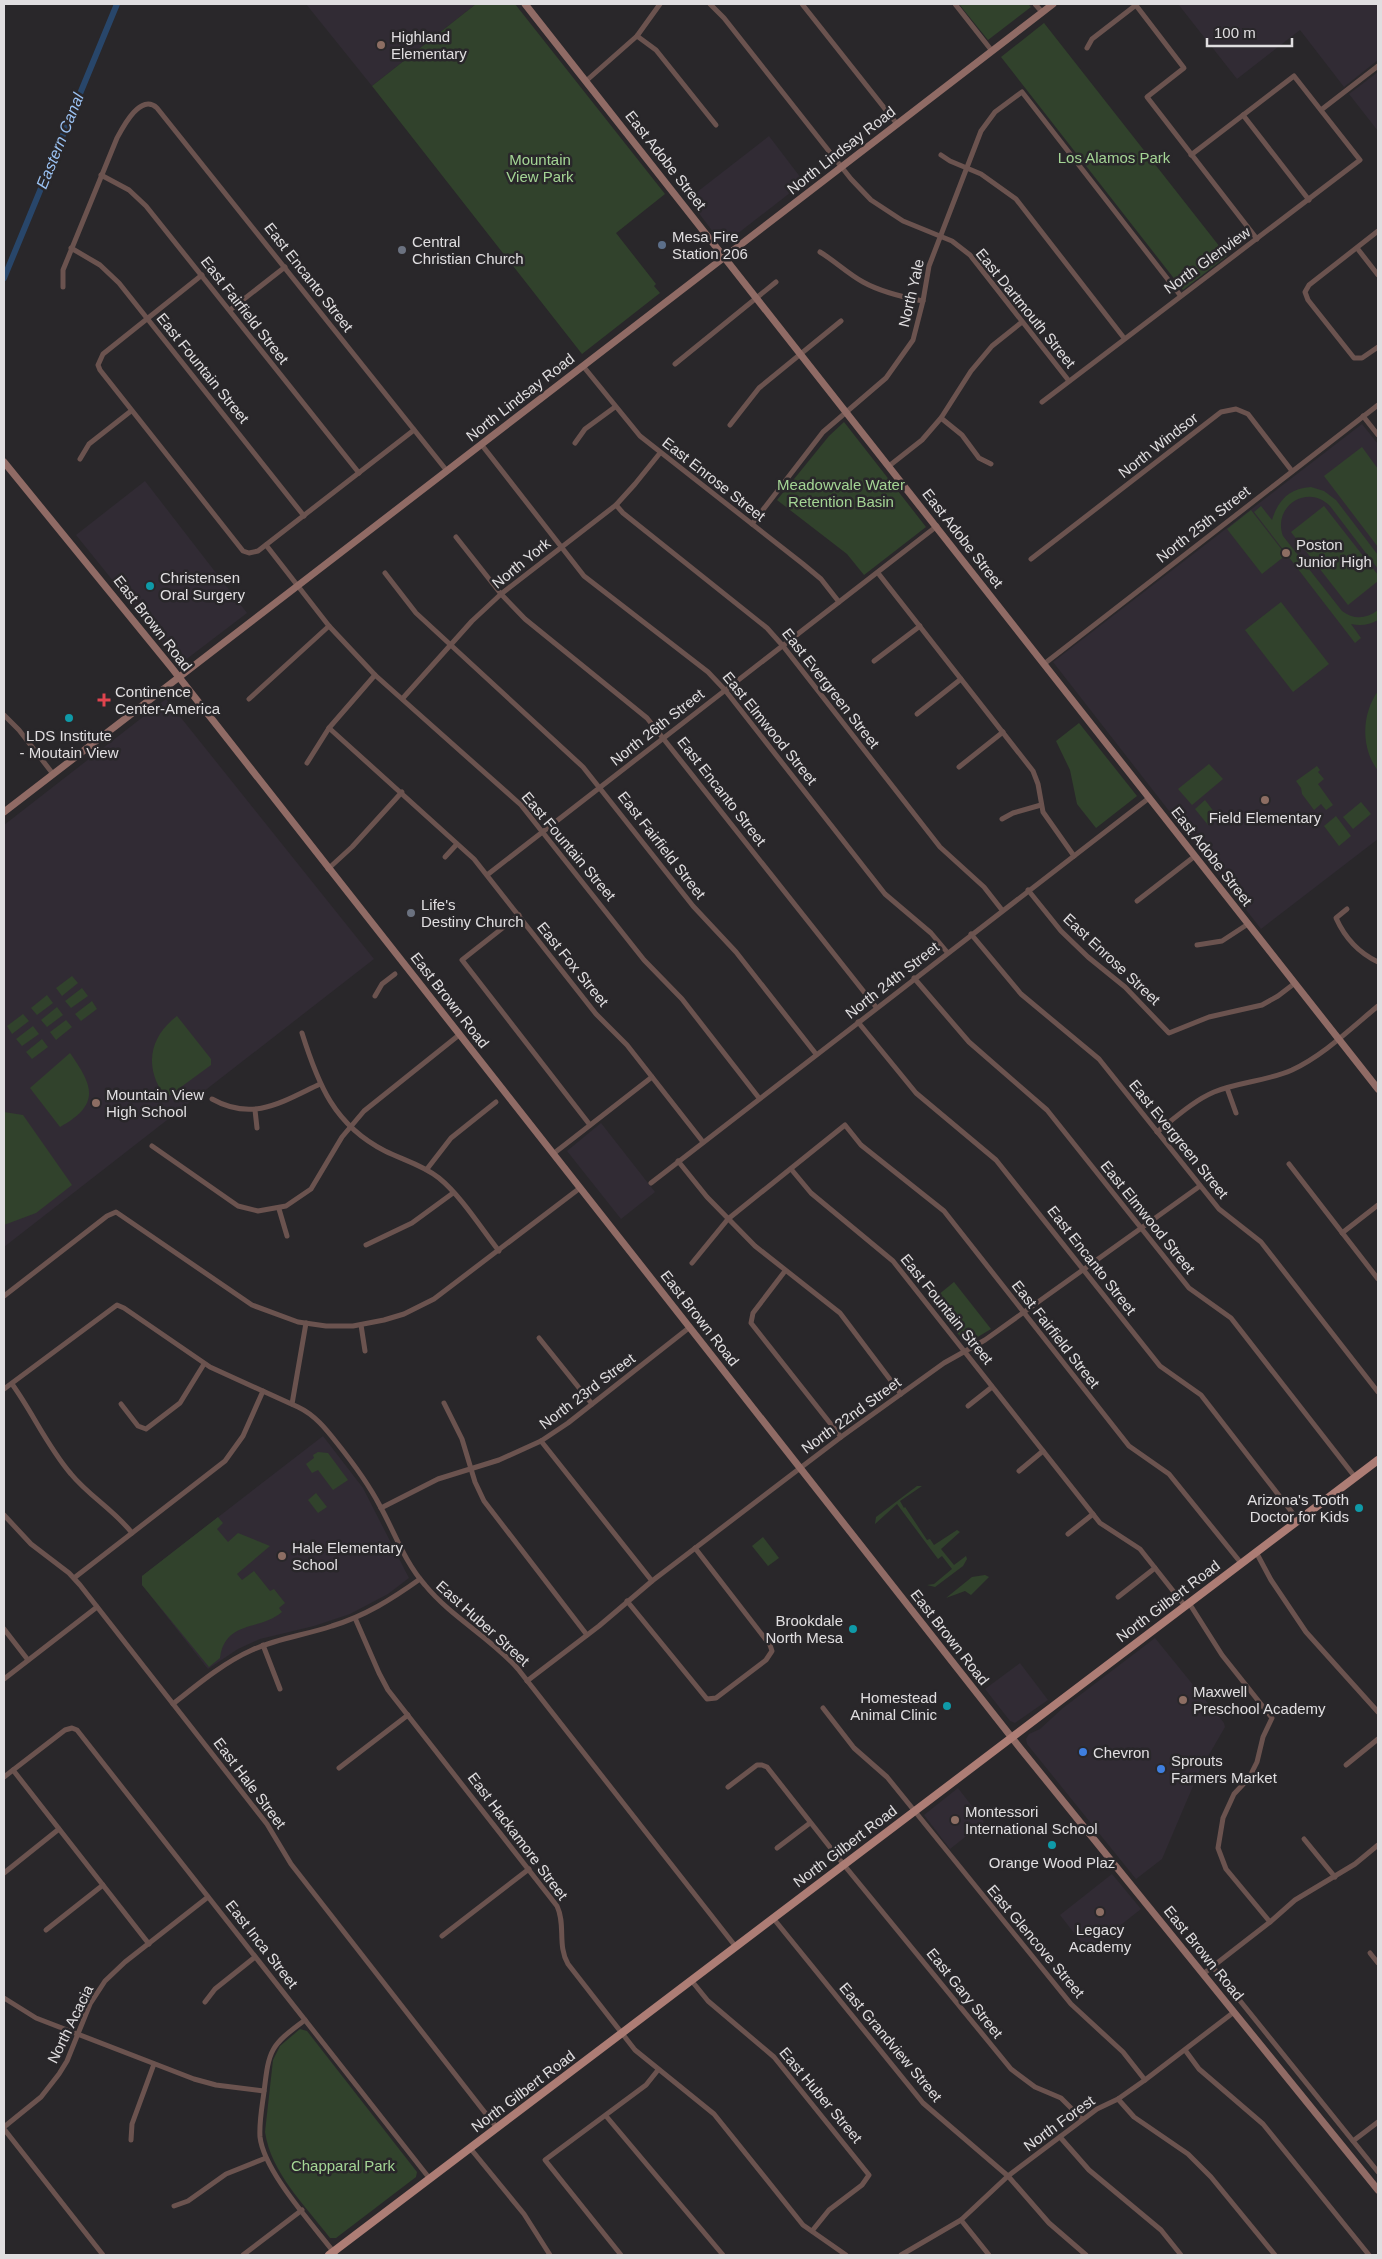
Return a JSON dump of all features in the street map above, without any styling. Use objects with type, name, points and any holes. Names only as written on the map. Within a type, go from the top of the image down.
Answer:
[{"type":"main road","name":"East Adobe Street","points":[[525,4],[1378,1089]]},
{"type":"main road","name":"North Lindsay Road","points":[[4,812],[1053,4]]},
{"type":"main road","name":"East Brown Road","points":[[4,462],[178,678],[1011,1737],[1378,2190]]},
{"type":"main road","name":"North Gilbert Road","points":[[333,2254],[691,1980],[1378,1460]]},
{"type":"street","points":[[586,81],[637,36],[660,4]]},
{"type":"street","name":"East Dartmouth Street","points":[[710,4],[724,18],[841,167],[871,200],[903,221],[952,241],[970,255],[1069,381]]},
{"type":"street","points":[[802,4],[897,124]]},
{"type":"street","points":[[955,4],[992,51]]},
{"type":"street","points":[[1035,4],[1042,12]]},
{"type":"street","points":[[1087,48],[1092,39],[1135,4],[1184,68],[1147,97],[1257,239]]},
{"type":"street","points":[[637,36],[656,50],[665,60],[716,125]]},
{"type":"street","points":[[1191,155],[1294,76],[1321,110],[1378,66]]},
{"type":"street","name":"North Yale","points":[[752,524],[817,440],[846,411],[886,378],[913,340],[923,302],[929,266],[981,131],[996,112],[1022,92],[1180,295]]},
{"type":"street","name":"East Encanto Street","points":[[101,175],[124,125],[139,108],[148,103],[158,108],[447,471]]},
{"type":"street","name":"North Glenview","points":[[1042,402],[1180,295],[1360,160],[1321,110]]},
{"type":"street","points":[[1243,115],[1309,200]]},
{"type":"street","points":[[941,155],[981,174],[1016,199],[1124,338]]},
{"type":"street","points":[[63,287],[63,270],[101,175]]},
{"type":"street","name":"East Fairfield Street","points":[[101,175],[122,185],[141,200],[359,473]]},
{"type":"street","points":[[1378,231],[1309,285],[1305,292],[1308,300],[1350,354],[1357,359],[1364,357],[1378,346]]},
{"type":"street","name":"East Fountain Street","points":[[71,248],[93,260],[107,271],[304,516]]},
{"type":"street","points":[[1357,248],[1378,275]]},
{"type":"street","points":[[820,252],[864,282],[895,295],[923,302]]},
{"type":"street","points":[[230,310],[285,267]]},
{"type":"street","points":[[202,275],[103,354],[98,362],[100,370],[241,549],[249,553],[255,552],[266,545],[414,430]]},
{"type":"street","points":[[675,364],[776,282]]},
{"type":"street","points":[[730,425],[759,388],[841,321]]},
{"type":"street","points":[[889,466],[922,440],[941,418],[972,371],[992,346],[1022,322]]},
{"type":"street","name":"East Enrose Street","points":[[583,366],[630,427],[660,453],[821,580],[840,602]]},
{"type":"street","name":"North 25th Street","points":[[1044,664],[1378,405]]},
{"type":"street","points":[[575,443],[585,429],[615,407]]},
{"type":"street","name":"North Windsor","points":[[1031,559],[1221,412],[1236,409],[1248,414],[1292,471]]},
{"type":"street","points":[[80,459],[89,444],[131,410]]},
{"type":"street","points":[[1363,416],[1378,435]]},
{"type":"street","points":[[941,418],[962,435],[979,458],[991,464]]},
{"type":"street","name":"East Elmwood Street","points":[[481,444],[560,548],[592,582],[708,672],[725,690],[885,894],[931,932],[947,952]]},
{"type":"street","name":"North York","points":[[403,698],[472,621],[502,594],[616,505],[636,484],[660,453]]},
{"type":"street","name":"East Evergreen Street","points":[[616,505],[623,513],[767,628],[940,847],[984,886],[1002,910]]},
{"type":"street","name":"North 26th Street","points":[[487,875],[937,526]]},
{"type":"street","name":"East Encanto Street","points":[[456,537],[502,594],[525,619],[647,718],[876,1008]]},
{"type":"street","points":[[266,545],[298,586]]},
{"type":"street","name":"East Fairfield Street","points":[[385,573],[416,613],[583,767],[693,906],[736,952],[816,1054]]},
{"type":"street","points":[[878,573],[1033,771],[1047,821],[1074,856]]},
{"type":"street","name":"East Fountain Street","points":[[298,586],[329,626],[375,675],[521,805],[644,960],[682,999],[759,1098]]},
{"type":"street","points":[[249,699],[329,626]]},
{"type":"street","points":[[874,662],[920,626]]},
{"type":"street","points":[[307,763],[329,728],[375,675]]},
{"type":"street","points":[[917,714],[962,679]]},
{"type":"street","points":[[4,714],[54,774]]},
{"type":"street","name":"East Fox Street","points":[[329,728],[402,792],[487,875],[596,1014],[627,1045],[703,1142]]},
{"type":"street","points":[[959,767],[1003,732]]},
{"type":"street","points":[[328,868],[348,852],[402,792]]},
{"type":"street","name":"North 24th Street","points":[[650,1183],[1149,798]]},
{"type":"street","points":[[1002,820],[1013,813],[1041,805]]},
{"type":"street","points":[[446,857],[457,844]]},
{"type":"street","points":[[1137,901],[1195,856]]},
{"type":"street","name":"East Enrose Street","points":[[1028,890],[1061,931],[1088,957],[1125,986],[1169,1033],[1209,1016],[1262,1005],[1295,983]]},
{"type":"street","points":[[1347,909],[1336,918],[1340,927],[1359,950],[1378,962]]},
{"type":"street","points":[[518,915],[462,960],[590,1124]]},
{"type":"street","points":[[1197,945],[1222,941],[1248,924]]},
{"type":"street","name":"East Evergreen Street","points":[[971,934],[1021,994],[1099,1059],[1219,1209],[1261,1242],[1378,1392]]},
{"type":"street","points":[[375,996],[382,984],[395,974]]},
{"type":"street","name":"East Elmwood Street","points":[[914,978],[969,1042],[1047,1110],[1189,1288],[1231,1318],[1355,1477]]},
{"type":"street","points":[[1157,1132],[1194,1104],[1213,1093],[1289,1071],[1317,1056],[1378,1006]]},
{"type":"street","name":"East Encanto Street","points":[[858,1022],[916,1093],[996,1160],[1160,1366],[1200,1395],[1298,1520]]},
{"type":"street","points":[[302,1033],[320,1084],[333,1106],[350,1126],[379,1147],[427,1169],[444,1182],[499,1251]]},
{"type":"street","points":[[152,1146],[238,1206],[258,1211],[279,1209],[293,1203],[311,1189],[350,1126],[372,1103],[459,1035]]},
{"type":"street","points":[[553,1154],[652,1077]]},
{"type":"street","points":[[212,1100],[229,1107],[255,1110],[276,1105],[320,1084]]},
{"type":"street","points":[[1227,1088],[1236,1113]]},
{"type":"street","points":[[427,1169],[451,1138],[496,1102]]},
{"type":"street","points":[[255,1110],[257,1128]]},
{"type":"street","name":"East Fairfield Street","points":[[790,1169],[845,1125],[861,1146],[944,1211],[1129,1446],[1169,1474],[1241,1564]]},
{"type":"street","points":[[678,1161],[707,1197],[754,1246],[840,1313],[901,1394]]},
{"type":"street","points":[[1288,1164],[1378,1279]]},
{"type":"street","points":[[692,1263],[728,1219],[790,1169]]},
{"type":"street","name":"East Fountain Street","points":[[790,1169],[811,1193],[893,1261],[1100,1523],[1140,1549],[1187,1604],[1222,1654],[1272,1718],[1263,1737],[1257,1762],[1249,1778],[1234,1794],[1223,1818],[1218,1848],[1226,1869],[1270,1922]]},
{"type":"street","name":"North 22nd Street","points":[[527,1681],[587,1635],[652,1581],[841,1437],[944,1363],[985,1340],[1024,1313],[1200,1186]]},
{"type":"street","points":[[4,1296],[107,1216],[116,1212],[245,1301],[274,1315],[306,1323],[335,1326],[361,1325],[394,1317],[425,1304],[499,1251],[580,1188]]},
{"type":"street","points":[[366,1245],[412,1223],[453,1192]]},
{"type":"street","points":[[1342,1233],[1378,1204]]},
{"type":"street","points":[[279,1209],[287,1236]]},
{"type":"street","points":[[785,1271],[753,1313],[751,1323],[841,1437]]},
{"type":"street","name":"East Huber Street","points":[[12,1384],[117,1305],[204,1364],[312,1415],[357,1467],[381,1508],[402,1553],[420,1579],[450,1612],[506,1656],[736,1947]]},
{"type":"street","points":[[292,1404],[306,1323]]},
{"type":"street","points":[[361,1325],[365,1351]]},
{"type":"street","name":"North 23rd Street","points":[[381,1508],[438,1478],[508,1456],[541,1440],[592,1404],[690,1327]]},
{"type":"street","points":[[539,1338],[592,1404]]},
{"type":"street","points":[[121,1404],[138,1426],[146,1429],[180,1403],[204,1364]]},
{"type":"street","points":[[4,1389],[12,1384],[27,1404],[44,1436],[66,1469],[86,1490],[116,1515],[132,1533]]},
{"type":"street","name":"East Fountain Street","points":[[968,1406],[992,1387]]},
{"type":"street","points":[[74,1578],[230,1455],[247,1430],[263,1391]]},
{"type":"street","points":[[444,1403],[462,1439],[477,1489],[487,1507],[587,1635]]},
{"type":"street","points":[[541,1440],[652,1581]]},
{"type":"street","points":[[1018,1471],[1043,1451]]},
{"type":"street","points":[[1068,1534],[1093,1514]]},
{"type":"street","name":"East Hale Street","points":[[4,1515],[31,1544],[74,1578],[268,1824],[292,1866],[497,2128]]},
{"type":"street","points":[[627,1601],[702,1694],[710,1700],[716,1698],[766,1660],[772,1651],[770,1645],[695,1548]]},
{"type":"street","points":[[1256,1552],[1271,1580],[1306,1632],[1378,1712]]},
{"type":"street","points":[[1118,1597],[1155,1568]]},
{"type":"street","points":[[173,1704],[225,1664],[263,1645],[331,1627],[355,1618],[383,1604],[420,1579]]},
{"type":"street","points":[[4,1679],[97,1607]]},
{"type":"street","name":"East Hackamore Street","points":[[355,1618],[382,1679],[560,1912],[562,1947],[565,1960],[635,2050],[714,2114],[798,2219],[846,2255]]},
{"type":"street","points":[[4,1629],[28,1660]]},
{"type":"street","points":[[263,1645],[280,1689]]},
{"type":"street","name":"East Glencove Street","points":[[823,1708],[854,1748],[884,1773],[1071,2004],[1123,2052],[1145,2080]]},
{"type":"street","points":[[339,1768],[408,1715]]},
{"type":"street","name":"East Inca Street","points":[[13,1770],[65,1730],[72,1728],[78,1732],[430,2179]]},
{"type":"street","points":[[1346,1765],[1378,1739]]},
{"type":"street","name":"East Gary Street","points":[[728,1787],[754,1767],[759,1765],[765,1766],[1011,2069],[1035,2087],[1061,2098],[1082,2119]]},
{"type":"street","points":[[4,1777],[13,1770],[149,1944]]},
{"type":"street","points":[[777,1848],[810,1823]]},
{"type":"street","points":[[4,1873],[59,1829]]},
{"type":"street","points":[[1304,1839],[1335,1877]]},
{"type":"street","points":[[1203,1974],[1295,1900],[1335,1877],[1378,1845]]},
{"type":"street","points":[[442,1936],[529,1869]]},
{"type":"street","points":[[46,1930],[103,1885]]},
{"type":"street","name":"North Acacia","points":[[4,2128],[35,2102],[50,2086],[67,2061],[90,2004],[100,1988],[118,1968],[208,1897]]},
{"type":"street","name":"East Grandview Street","points":[[773,1918],[923,2104],[1008,2176],[1049,2223],[1086,2255]]},
{"type":"street","points":[[1370,1952],[1378,1963]]},
{"type":"street","points":[[206,2002],[218,1986],[256,1957]]},
{"type":"street","name":"East Brown Road","points":[[1212,1966],[1378,2172]]},
{"type":"street","name":"East Huber Street","points":[[691,1980],[708,2001],[774,2057],[869,2175],[862,2185],[832,2206],[812,2231]]},
{"type":"street","points":[[4,1998],[29,2015],[154,2064],[205,2082],[264,2091]]},
{"type":"street","name":"North Forest","points":[[901,2255],[961,2220],[1008,2176],[1082,2119],[1118,2099],[1145,2080],[1234,2012]]},
{"type":"street","points":[[305,2020],[283,2036],[271,2050],[267,2062],[260,2129],[266,2158],[274,2174],[333,2254]]},
{"type":"street","points":[[1185,2050],[1199,2069],[1263,2124],[1369,2255]]},
{"type":"street","points":[[131,2140],[132,2124],[154,2064]]},
{"type":"street","points":[[622,2255],[545,2160],[646,2085],[658,2070]]},
{"type":"street","points":[[1118,2099],[1134,2117],[1188,2154],[1211,2176],[1275,2255]]},
{"type":"street","points":[[606,2116],[724,2255]]},
{"type":"street","points":[[1353,2141],[1378,2122]]},
{"type":"street","points":[[4,2128],[103,2255]]},
{"type":"street","points":[[1060,2137],[1090,2170],[1161,2230],[1181,2255]]},
{"type":"street","points":[[470,2148],[524,2214],[550,2255]]},
{"type":"street","points":[[174,2206],[188,2201],[226,2174],[266,2158]]},
{"type":"street","points":[[243,2255],[302,2210]]},
{"type":"street","points":[[961,2220],[989,2255]]},
{"type":"shaded area","name":"Highland Elementary","points":[[306,4],[476,4],[372,86]]},
{"type":"shaded area","points":[[1178,4],[1378,4],[1378,60],[1344,87],[1300,30],[1237,79]]},
{"type":"shaded area","points":[[1378,72],[1378,131],[1349,94]]},
{"type":"shaded area","points":[[769,136],[804,182],[723,245],[688,199]]},
{"type":"shaded area","name":"Poston Junior High","points":[[1362,424],[1378,444],[1378,839],[1261,929],[1053,662]]},
{"type":"shaded area","points":[[145,481],[247,613],[184,661],[177,660],[76,535]]},
{"type":"shaded area","name":"Mountain View High School","points":[[166,699],[374,959],[4,1247],[4,825]]},
{"type":"shaded area","points":[[601,1123],[655,1192],[621,1219],[567,1151]]},
{"type":"shaded area","name":"Hale Elementary School","points":[[323,1436],[363,1488],[409,1578],[388,1594],[350,1614],[314,1626],[260,1639],[238,1649],[208,1669],[142,1585],[142,1576]]},
{"type":"shaded area","points":[[1155,1638],[1224,1723],[1225,1727],[1199,1772],[1162,1859],[1136,1879],[1027,1744],[1026,1739],[1029,1734],[1040,1729],[1063,1708]]},
{"type":"shaded area","points":[[1020,1663],[1048,1700],[1015,1723],[1010,1721],[985,1689]]},
{"type":"shaded area","name":"Montessori International School","points":[[958,1788],[984,1822],[950,1849],[924,1815]]},
{"type":"shaded area","name":"Legacy Academy","points":[[1112,1874],[1141,1909],[1088,1951],[1060,1915]]},
{"type":"green space","name":"Mountain View Park","points":[[476,4],[515,4],[665,194],[616,233],[656,284],[654,286],[660,293],[582,354],[372,86]]},
{"type":"green space","points":[[959,4],[1028,4],[1031,7],[988,40]]},
{"type":"green space","name":"Los Alamos Park","points":[[1044,23],[1227,256],[1183,290],[1001,57]]},
{"type":"green space","name":"Meadowvale Water Retention Basin","points":[[844,422],[926,527],[864,575],[847,554],[777,500],[829,436]]},
{"type":"green space","points":[[1362,447],[1378,469],[1378,547],[1324,476]]},
{"type":"green space","points":[[1311,487],[1324,491],[1336,500],[1378,555],[1378,569],[1330,506],[1321,499],[1303,497],[1287,507],[1283,515],[1281,525],[1283,536],[1342,611],[1351,616],[1364,617],[1378,610],[1378,620],[1365,625],[1351,624],[1361,638],[1355,643],[1254,512],[1261,506],[1272,520],[1281,501],[1286,496],[1297,490]]},
{"type":"green space","points":[[1324,506],[1378,575],[1378,581],[1348,605],[1291,532]]},
{"type":"green space","points":[[1251,510],[1286,555],[1262,574],[1227,529]]},
{"type":"green space","points":[[1281,602],[1329,664],[1293,692],[1245,630]]},
{"type":"green space","points":[[1378,691],[1378,771],[1368,752],[1365,731],[1368,710]]},
{"type":"green space","points":[[1079,723],[1137,796],[1096,828],[1077,804],[1070,770],[1056,741]]},
{"type":"green space","points":[[1209,764],[1223,779],[1192,805],[1178,789]]},
{"type":"green space","points":[[1317,766],[1320,770],[1318,772],[1324,779],[1318,784],[1333,805],[1326,810],[1321,804],[1314,810],[1302,794],[1301,788],[1296,781]]},
{"type":"green space","points":[[1205,800],[1218,817],[1208,825],[1195,809]]},
{"type":"green space","points":[[1361,802],[1371,814],[1353,829],[1343,817]]},
{"type":"green space","points":[[1336,816],[1351,836],[1339,846],[1324,826]]},
{"type":"green space","points":[[72,976],[78,983],[62,996],[56,988]]},
{"type":"green space","points":[[82,988],[88,996],[71,1008],[65,1001]]},
{"type":"green space","points":[[47,995],[53,1003],[37,1015],[31,1008]]},
{"type":"green space","points":[[92,1001],[97,1009],[81,1021],[75,1014]]},
{"type":"green space","points":[[57,1007],[63,1015],[47,1027],[41,1020]]},
{"type":"green space","points":[[23,1014],[29,1021],[12,1034],[7,1026]]},
{"type":"green space","points":[[177,1016],[211,1059],[211,1065],[166,1098],[154,1076],[152,1054],[160,1034]]},
{"type":"green space","points":[[66,1020],[72,1027],[56,1040],[50,1032]]},
{"type":"green space","points":[[33,1026],[39,1034],[22,1046],[16,1039]]},
{"type":"green space","points":[[42,1039],[48,1047],[32,1059],[26,1052]]},
{"type":"green space","points":[[70,1053],[84,1075],[89,1094],[82,1110],[73,1119],[60,1127],[30,1088]]},
{"type":"green space","points":[[4,1112],[23,1115],[72,1185],[36,1213],[4,1225]]},
{"type":"green space","points":[[954,1282],[991,1329],[966,1344],[932,1300]]},
{"type":"green space","points":[[318,1452],[328,1453],[348,1480],[333,1490],[318,1470],[312,1473],[306,1464]]},
{"type":"green space","points":[[917,1486],[922,1486],[900,1501],[904,1508],[927,1540],[930,1539],[934,1545],[957,1530],[960,1532],[941,1549],[954,1565],[966,1556],[967,1559],[963,1566],[935,1587],[927,1585],[934,1584],[952,1569],[942,1556],[938,1559],[897,1504],[875,1524],[876,1517]]},
{"type":"green space","points":[[316,1493],[327,1507],[318,1513],[308,1500]]},
{"type":"green space","points":[[218,1517],[223,1523],[217,1529],[228,1542],[238,1533],[270,1546],[237,1574],[242,1580],[254,1571],[270,1591],[274,1589],[285,1603],[279,1608],[282,1612],[273,1618],[245,1628],[229,1637],[223,1646],[220,1658],[209,1667],[142,1585],[142,1576]]},
{"type":"green space","points":[[763,1537],[779,1558],[768,1566],[752,1546]]},
{"type":"green space","points":[[985,1575],[989,1577],[971,1595],[965,1591],[946,1598],[972,1577]]},
{"type":"green space","name":"Chapparal Park","points":[[300,2029],[307,2031],[417,2172],[416,2177],[336,2238],[330,2238],[290,2188],[274,2161],[268,2147],[265,2132],[273,2060],[280,2046]]},
{"type":"waterway","name":"Eastern Canal","points":[[4,278],[117,4]]},
{"type":"place","name":"Highland Elementary","points":[[381,45]]},
{"type":"place","name":"Mesa Fire Station 206","points":[[662,245]]},
{"type":"place","name":"Central Christian Church","points":[[402,250]]},
{"type":"place","name":"Poston Junior High","points":[[1286,553]]},
{"type":"place","name":"Christensen Oral Surgery","points":[[150,586]]},
{"type":"place","name":"Continence Center-America","points":[[104,700]]},
{"type":"place","name":"LDS Institute - Moutain View","points":[[69,718]]},
{"type":"place","name":"Field Elementary","points":[[1265,800]]},
{"type":"place","name":"Life's Destiny Church","points":[[411,913]]},
{"type":"place","name":"Mountain View High School","points":[[96,1103]]},
{"type":"place","name":"Arizona's Tooth Doctor for Kids","points":[[1359,1508]]},
{"type":"place","name":"Hale Elementary School","points":[[282,1556]]},
{"type":"place","name":"Brookdale North Mesa","points":[[853,1629]]},
{"type":"place","name":"Maxwell Preschool Academy","points":[[1183,1700]]},
{"type":"place","name":"Homestead Animal Clinic","points":[[947,1706]]},
{"type":"place","name":"Chevron","points":[[1083,1752]]},
{"type":"place","name":"Sprouts Farmers Market","points":[[1161,1769]]},
{"type":"place","name":"Montessori International School","points":[[955,1820]]},
{"type":"place","name":"Orange Wood Plaz","points":[[1052,1845]]},
{"type":"place","name":"Legacy Academy","points":[[1100,1912]]}]
